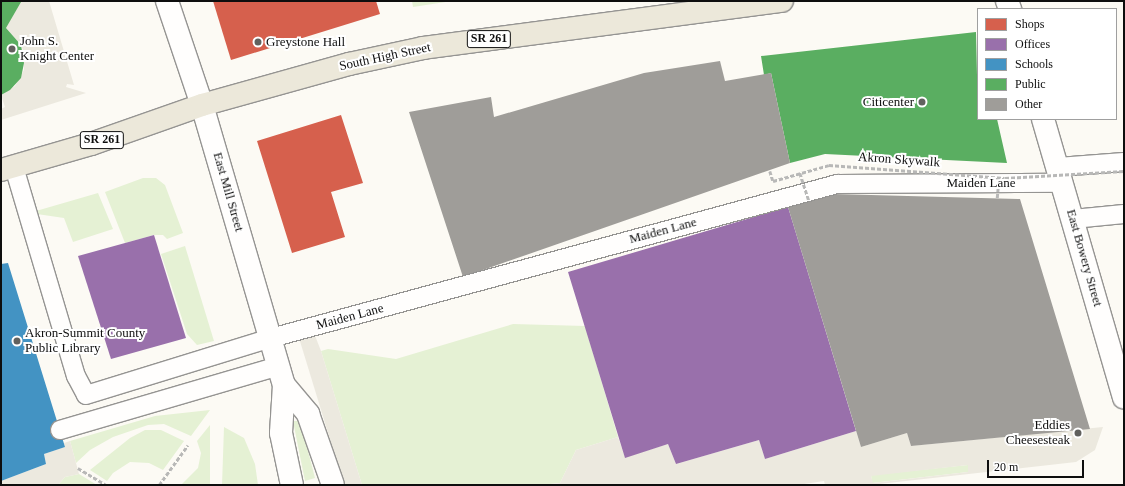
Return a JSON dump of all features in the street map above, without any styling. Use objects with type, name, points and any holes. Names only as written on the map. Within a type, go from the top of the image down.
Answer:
[{"type":"main road","name":"South High Street","points":[[7,168],[91,144],[202,105],[349,64],[423,48],[782,1]]},
{"type":"street","name":"East Mill Street","points":[[167,1],[202,105],[282,376],[281,433],[292,485]]},
{"type":"street","name":"East Bowery Street","points":[[1043,120],[1124,397]]},
{"type":"street","name":"East Mill Street","points":[[282,376],[308,414],[333,485]]},
{"type":"lane","name":"Maiden Lane","points":[[7,168],[76,376],[86,395],[271,338],[837,184],[1060,175],[1124,162]]},
{"type":"lane","points":[[1073,219],[1124,214]]},
{"type":"lane","points":[[60,430],[282,376]]},
{"type":"path","name":"Akron Skywalk","points":[[770,171],[773,181],[829,165],[999,177],[1124,171]]},
{"type":"path","points":[[800,173],[809,201]]},
{"type":"path","points":[[997,198],[999,177]]},
{"type":"path","points":[[159,485],[188,445]]},
{"type":"path","points":[[78,468],[106,485]]},
{"type":"green space","points":[[412,1],[452,1],[413,7]]},
{"type":"green space","points":[[143,178],[156,178],[165,185],[183,233],[167,239],[163,235],[154,235],[125,243],[105,192]]},
{"type":"green space","points":[[98,193],[113,229],[73,242],[64,218],[37,214],[36,211]]},
{"type":"green space","points":[[185,246],[214,341],[197,345],[187,334],[161,254]]},
{"type":"green space","points":[[513,324],[585,326],[618,437],[576,450],[560,483],[541,485],[362,485],[321,351],[328,349],[396,359]]},
{"type":"green space","points":[[210,410],[191,436],[164,424],[148,425],[113,437],[90,450],[76,463],[70,441],[155,416]]},
{"type":"green space","points":[[293,421],[298,421],[301,424],[315,478],[305,481]]},
{"type":"green space","points":[[210,425],[210,485],[181,485],[198,468],[201,453],[197,441]]},
{"type":"green space","points":[[224,427],[244,438],[255,464],[258,485],[222,485]]},
{"type":"green space","points":[[145,430],[161,430],[184,441],[163,470],[149,463],[130,462],[113,473],[107,481],[90,470],[130,438]]},
{"type":"green space","points":[[968,465],[968,472],[872,483],[871,475]]},
{"type":"green space","points":[[79,474],[97,485],[58,485],[65,477]]},
{"type":"shaded area","points":[[20,1],[49,1],[74,85],[67,84],[66,87],[86,93],[1,120],[1,109],[5,107],[1,95],[15,86],[24,70],[24,53],[21,45],[6,28]]},
{"type":"shaded area","points":[[314,333],[321,351],[362,485],[344,485],[299,338]]},
{"type":"shaded area","points":[[1103,427],[1095,450],[1076,462],[870,485],[825,485],[824,481],[798,485],[541,485],[560,483],[576,450],[618,437],[625,457],[668,444],[676,464],[759,440],[765,459],[856,431],[861,447],[907,433],[911,446]],"holes":[[[968,465],[968,472],[873,483],[871,476]]]},
{"type":"shaded area","points":[[70,441],[79,474],[65,477],[58,485],[1,485],[1,481],[46,464],[44,454],[65,447],[64,443]]},
{"type":"building: Shops","name":"Greystone Hall","points":[[213,1],[376,1],[380,14],[231,60]]},
{"type":"building: Shops","points":[[341,115],[363,183],[331,192],[345,237],[292,253],[257,141]]},
{"type":"building: Offices","points":[[788,207],[856,431],[765,459],[759,440],[676,464],[668,444],[625,458],[568,272]]},
{"type":"building: Offices","points":[[154,235],[186,338],[111,359],[78,256]]},
{"type":"building: Schools","name":"Akron-Summit County Public Library","points":[[8,263],[65,447],[44,454],[46,464],[1,481],[1,264]]},
{"type":"building: Public","name":"John S. Knight Center","points":[[1,1],[21,2],[6,28],[21,45],[24,63],[21,78],[10,90],[1,95]]},
{"type":"building: Public","points":[[976,32],[977,120],[997,120],[1007,163],[825,154],[790,163],[771,73],[764,75],[761,56]]},
{"type":"building: Other","points":[[720,61],[725,81],[771,73],[790,163],[463,277],[409,112],[491,97],[494,117],[644,73]]},
{"type":"building: Other","points":[[834,194],[1020,199],[1090,429],[911,446],[907,433],[861,447],[788,207]]},
{"type":"place","name":"Greystone Hall","points":[[258,42]]},
{"type":"place","name":"John S. Knight Center","points":[[12,49]]},
{"type":"place","name":"Citicenter","points":[[922,102]]},
{"type":"place","name":"Akron-Summit County Public Library","points":[[17,341]]},
{"type":"place","name":"Eddies Cheesesteak","points":[[1078,433]]}]
